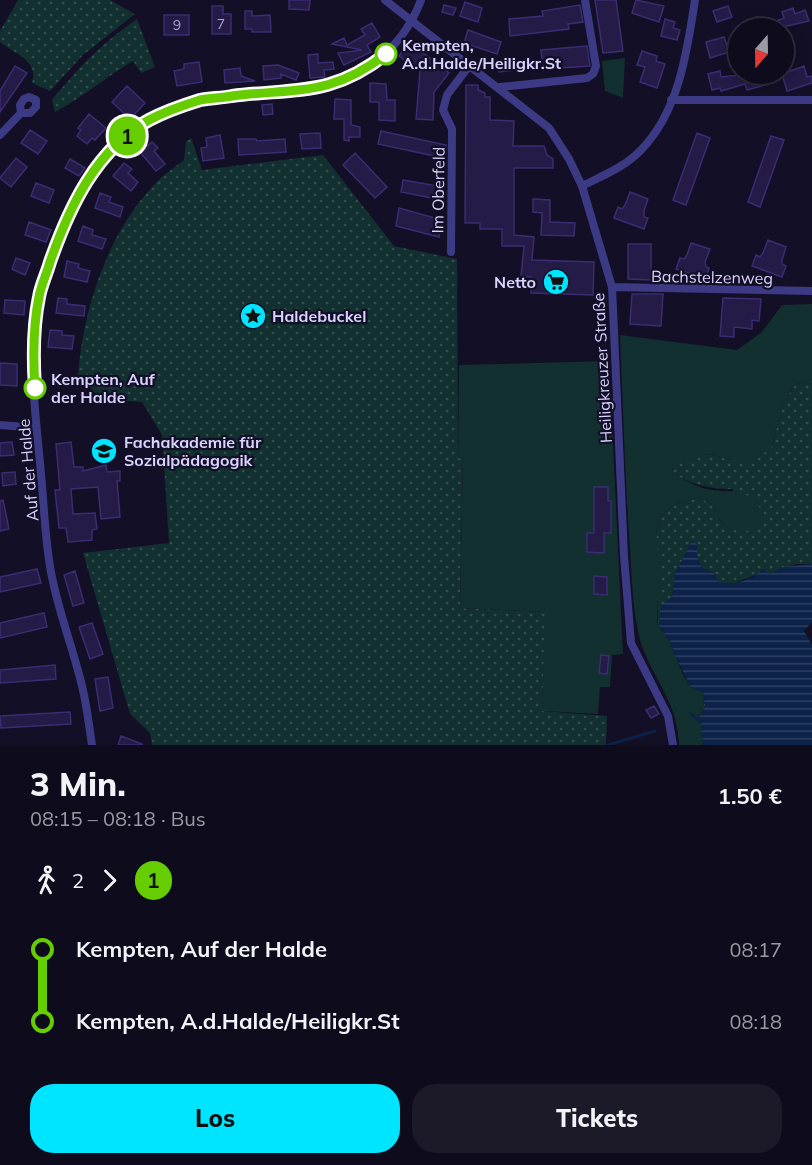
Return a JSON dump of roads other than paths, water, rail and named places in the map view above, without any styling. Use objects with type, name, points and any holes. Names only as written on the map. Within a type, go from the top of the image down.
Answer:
[{"type":"street","name":"Heiligkreuzer Straße","points":[[385,0],[469,66],[500,87],[549,128],[569,159],[582,186],[612,287],[617,352],[623,535],[631,643],[668,716],[673,745]]},
{"type":"street","points":[[413,23],[421,0]]},
{"type":"street","points":[[500,87],[587,78],[593,74],[596,66],[585,0]]},
{"type":"street","points":[[582,186],[621,166],[641,150],[664,119],[683,66],[695,0]]},
{"type":"street","name":"Auf der Halde","points":[[92,745],[82,687],[51,572],[36,428],[33,361],[39,296],[63,226],[85,182],[114,146],[149,120],[201,100],[268,92],[300,92],[329,87],[353,77],[387,53],[413,23]]},
{"type":"street","name":"Im Oberfeld","points":[[451,252],[452,129],[443,110],[447,95],[469,66]]},
{"type":"street","points":[[671,100],[812,100]]},
{"type":"street","points":[[0,135],[21,113]]},
{"type":"street","name":"Bachstelzenweg","points":[[612,287],[812,291]]},
{"type":"street","points":[[0,425],[36,428]]},
{"type":"water","points":[[692,541],[697,544],[697,557],[702,568],[714,573],[717,581],[729,583],[742,581],[753,577],[763,569],[770,574],[783,567],[812,564],[812,622],[804,631],[812,645],[812,745],[703,745],[700,716],[705,705],[703,692],[691,687],[670,641],[659,626],[661,605],[672,598],[675,574]]},
{"type":"waterway","points":[[691,714],[701,722]]},
{"type":"waterway","points":[[608,745],[655,731]]},
{"type":"place","name":"Kempten, A.d.Halde/Heiligkr.St","points":[[386,54]]},
{"type":"place","name":"Netto","points":[[556,282]]},
{"type":"place","name":"Haldebuckel","points":[[253,316]]},
{"type":"place","name":"Kempten, Auf der Halde","points":[[35,388]]},
{"type":"place","name":"Fachakademie für Sozialpädagogik","points":[[104,451]]}]
